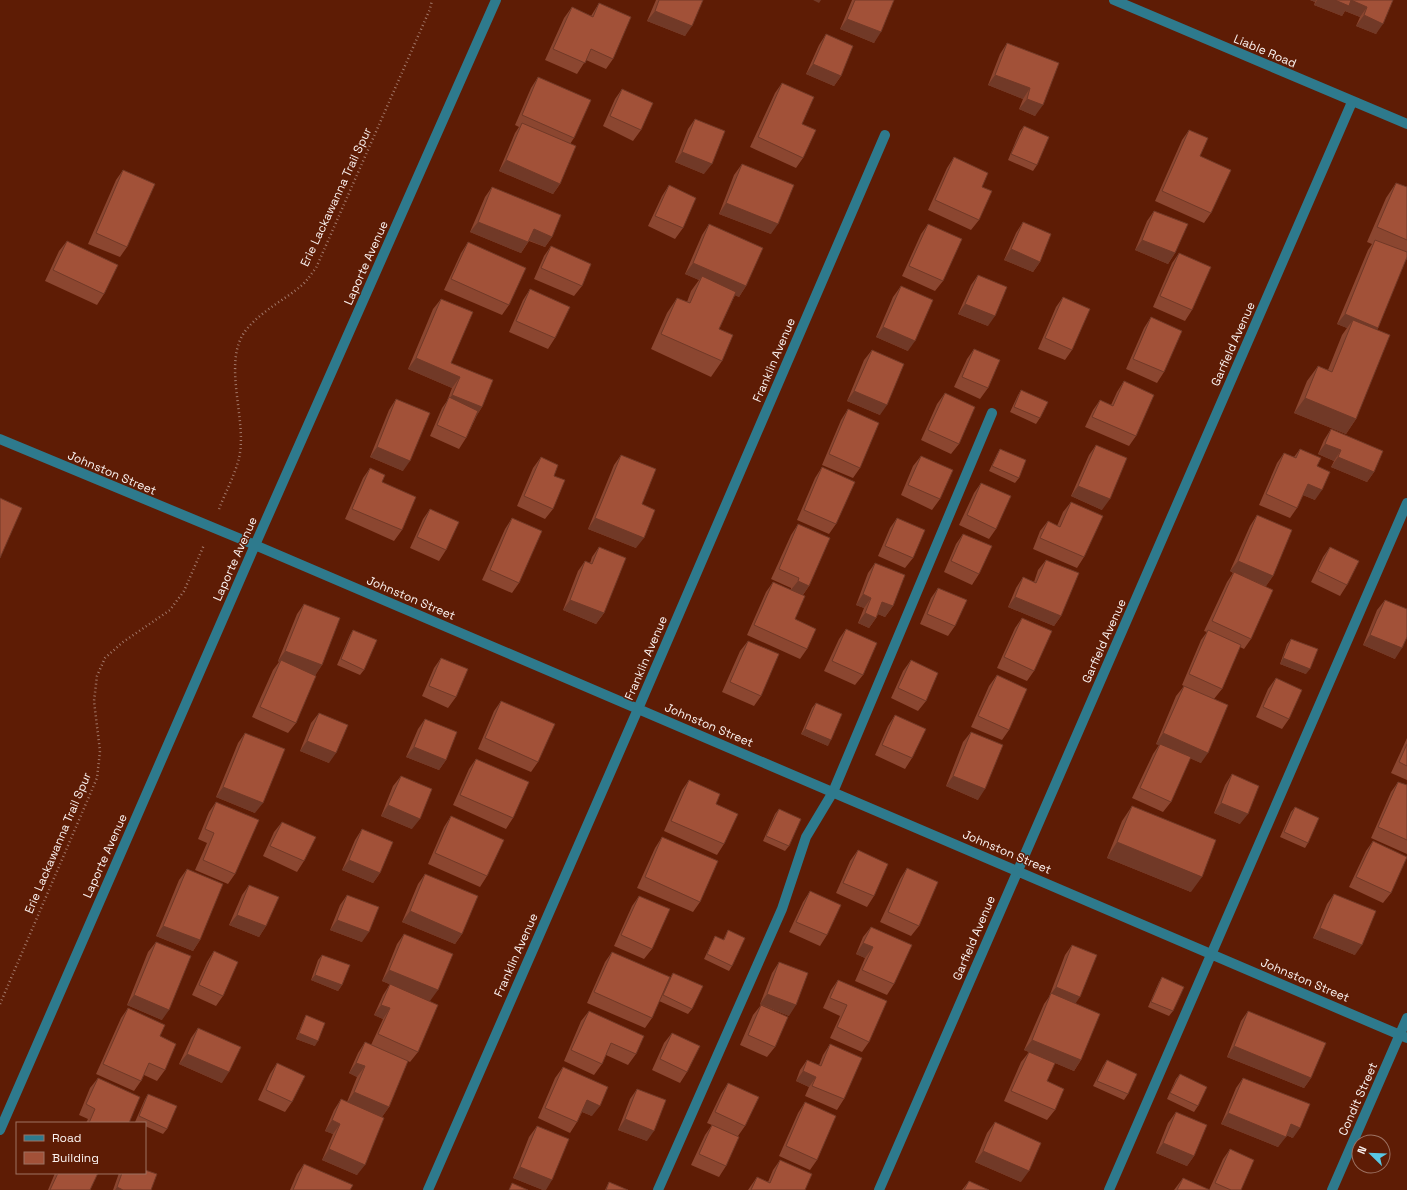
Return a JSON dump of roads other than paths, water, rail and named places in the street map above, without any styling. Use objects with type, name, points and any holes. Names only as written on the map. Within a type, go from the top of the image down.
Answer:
[{"type":"street","name":"Laporte Avenue","points":[[0,1130],[255,545],[496,0]]},
{"type":"street","name":"Liable Road","points":[[1114,0],[1407,124]]},
{"type":"street","name":"Garfield Avenue","points":[[879,1190],[1352,102]]},
{"type":"street","name":"Franklin Avenue","points":[[428,1190],[638,709],[884,135]]},
{"type":"street","points":[[658,1190],[782,909],[806,837],[833,792],[992,413]]},
{"type":"street","name":"Johnston Street","points":[[0,439],[255,545],[1403,1036]]},
{"type":"street","points":[[1109,1190],[1407,503]]},
{"type":"street","name":"Condit Street","points":[[1332,1190],[1403,1036],[1407,1018]]}]
